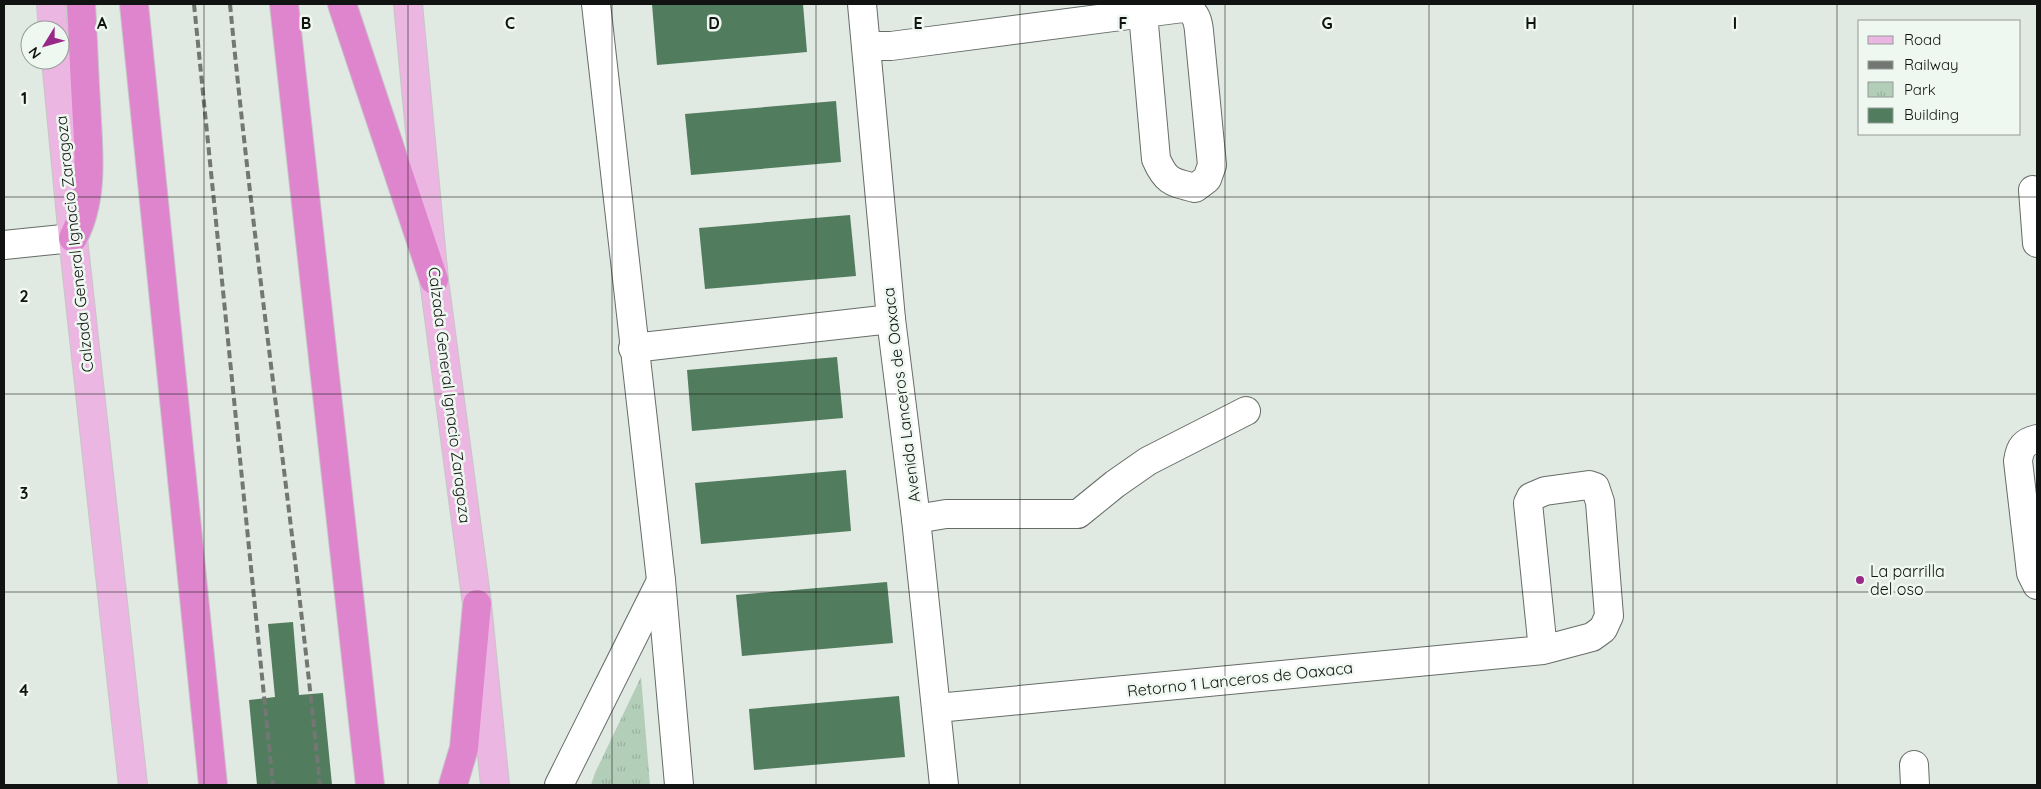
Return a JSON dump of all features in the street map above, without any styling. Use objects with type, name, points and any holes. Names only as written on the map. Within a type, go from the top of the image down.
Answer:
[{"type":"highway","points":[[73,238],[81,224],[89,170],[81,4]]},
{"type":"highway","points":[[134,4],[213,785]]},
{"type":"highway","points":[[284,4],[370,785]]},
{"type":"highway","points":[[342,4],[434,280]]},
{"type":"highway","points":[[453,785],[464,748],[477,604]]},
{"type":"main road","points":[[51,4],[52,20]]},
{"type":"main road","name":"Calzada General Ignacio Zaragoza","points":[[408,4],[434,280],[477,604],[495,785]]},
{"type":"main road","name":"Calzada General Ignacio Zaragoza","points":[[57,70],[73,238],[133,785]]},
{"type":"street","points":[[596,4],[633,348],[661,580],[679,785]]},
{"type":"street","name":"Avenida Lanceros de Oaxaca","points":[[862,4],[891,319],[916,519],[944,785]]},
{"type":"street","points":[[867,46],[891,46],[1143,13],[1183,8],[1189,9],[1198,22],[1212,165],[1207,179],[1195,188],[1172,182],[1166,178],[1156,159],[1143,13]]},
{"type":"street","points":[[2033,190],[2037,243]]},
{"type":"street","points":[[4,245],[73,238]]},
{"type":"street","points":[[633,348],[891,319]]},
{"type":"street","points":[[916,519],[946,514],[1078,514],[1148,461],[1246,411]]},
{"type":"street","points":[[2037,439],[2026,442],[2019,450],[2018,460],[2031,574],[2037,585]]},
{"type":"street","name":"Retorno 1 Lanceros de Oaxaca","points":[[936,708],[1543,650],[1592,637],[1602,629],[1609,616],[1600,502],[1595,487],[1589,485],[1545,491],[1531,497],[1528,503],[1543,650]]},
{"type":"street","points":[[559,785],[661,580]]},
{"type":"green space","points":[[641,677],[650,785],[591,785],[595,773]]},
{"type":"building","points":[[652,4],[803,4],[807,52],[657,65]]},
{"type":"building","points":[[836,101],[841,162],[691,175],[685,114]]},
{"type":"building","points":[[850,215],[856,276],[705,289],[699,228]]},
{"type":"building","points":[[837,357],[843,418],[692,431],[687,370]]},
{"type":"building","points":[[846,470],[851,531],[701,544],[695,483]]},
{"type":"building","points":[[887,582],[893,643],[742,656],[736,595]]},
{"type":"building","points":[[293,622],[299,695],[323,693],[332,785],[257,785],[249,700],[275,697],[268,624]]},
{"type":"building","points":[[899,696],[905,757],[754,770],[749,709]]},
{"type":"railway","points":[[194,4],[273,785]]},
{"type":"railway","points":[[230,4],[320,785]]},
{"type":"place","name":"La parrilla del oso","points":[[1860,580]]}]
